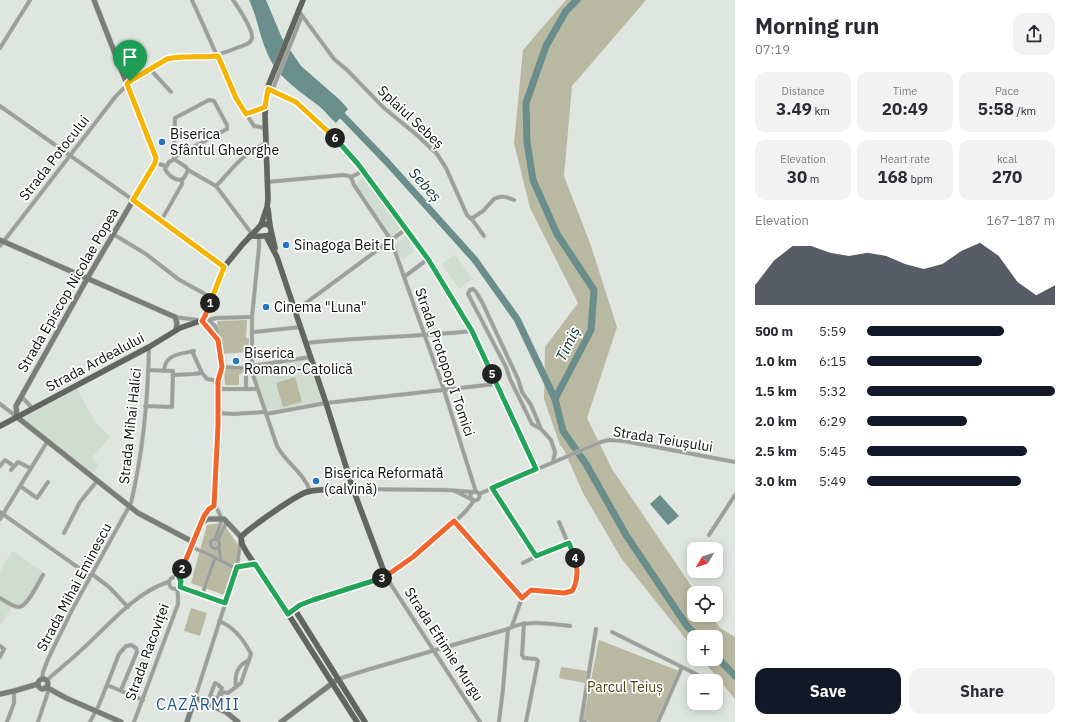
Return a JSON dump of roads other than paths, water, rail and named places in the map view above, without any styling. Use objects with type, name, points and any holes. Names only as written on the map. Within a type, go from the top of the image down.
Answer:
[{"type":"main road","points":[[276,253],[267,207],[265,107],[271,88],[299,19],[298,10],[303,0]]},
{"type":"main road","points":[[267,207],[259,232],[276,253]]},
{"type":"main road","points":[[202,321],[224,267],[251,235],[260,227],[265,224],[271,229]]},
{"type":"main road","points":[[251,235],[269,235],[271,229]]},
{"type":"main road","name":"Strada Eftimie Murgu","points":[[276,253],[312,357],[353,490],[386,576]]},
{"type":"main road","name":"Strada Ardealului","points":[[0,426],[149,347],[176,330],[189,324],[202,321]]},
{"type":"main road","points":[[353,490],[310,491],[297,497],[241,537],[244,548],[357,722]]},
{"type":"main road","points":[[288,614],[300,605],[386,576]]},
{"type":"main road","points":[[295,610],[366,722]]},
{"type":"street","points":[[0,48],[30,0]]},
{"type":"street","points":[[94,0],[155,156],[155,163],[166,166]]},
{"type":"street","points":[[192,0],[236,98],[254,126],[265,128]]},
{"type":"street","name":"Strada Potocului","points":[[1,243],[127,84],[167,59],[218,56],[248,44],[251,41],[252,36],[245,18],[233,0]]},
{"type":"street","name":"Splaiul Sebeș","points":[[298,10],[299,19],[334,59],[347,70],[384,108],[437,154],[446,168],[466,215],[484,236]]},
{"type":"street","points":[[299,19],[295,34],[271,88],[289,98],[302,108],[339,142],[363,171],[428,259],[472,331],[536,469]]},
{"type":"street","points":[[150,69],[171,92]]},
{"type":"street","points":[[175,158],[175,118],[209,100],[214,101],[227,125],[227,129],[169,162],[165,169],[169,175],[178,180],[182,180]]},
{"type":"street","points":[[0,106],[133,200],[224,267]]},
{"type":"street","points":[[246,114],[265,107]]},
{"type":"street","points":[[216,186],[247,153],[266,144]]},
{"type":"street","points":[[175,158],[188,170],[216,186],[251,235]]},
{"type":"street","name":"Strada Episcop Nicolae Popea","points":[[17,417],[15,408],[87,278],[155,163]]},
{"type":"street","points":[[161,221],[182,184],[182,180],[186,176],[188,170]]},
{"type":"street","points":[[267,182],[343,175],[351,177],[363,171]]},
{"type":"street","name":"Strada Protopop I Tomici","points":[[351,177],[354,185],[391,240],[444,390],[476,493]]},
{"type":"street","points":[[470,218],[477,215],[498,197],[502,196],[514,200]]},
{"type":"street","points":[[295,311],[406,229]]},
{"type":"street","points":[[113,234],[146,254],[178,279],[212,298]]},
{"type":"street","points":[[246,389],[246,367],[252,361],[252,317],[259,247],[262,236]]},
{"type":"street","points":[[1,243],[87,278],[175,317],[200,320],[218,340]]},
{"type":"street","points":[[404,277],[428,259]]},
{"type":"street","points":[[540,429],[531,405],[522,392],[518,379],[482,302],[476,292],[473,289],[470,290],[468,294],[506,367],[510,379],[532,424],[540,429],[551,440],[555,452],[553,462]]},
{"type":"street","points":[[175,317],[177,323],[176,330]]},
{"type":"street","points":[[187,722],[237,568],[241,537],[214,506],[218,381],[222,367],[216,327],[209,320],[216,318],[252,317]]},
{"type":"street","points":[[253,332],[301,327]]},
{"type":"street","points":[[306,343],[344,339],[425,336],[472,331]]},
{"type":"street","name":"Strada Mihai Halici","points":[[129,507],[136,484],[145,406],[149,347]]},
{"type":"street","points":[[164,371],[164,365],[168,359],[175,355],[193,351],[202,373],[207,379],[218,381]]},
{"type":"street","points":[[222,367],[246,367],[312,357]]},
{"type":"street","points":[[246,367],[257,389],[274,440],[281,454],[302,476],[310,491]]},
{"type":"street","points":[[148,370],[173,373],[202,373]]},
{"type":"street","points":[[145,406],[172,407],[173,373]]},
{"type":"street","points":[[218,413],[265,413],[326,403],[496,384]]},
{"type":"street","points":[[221,389],[257,389]]},
{"type":"street","points":[[22,397],[32,408],[18,410],[22,397]]},
{"type":"street","points":[[0,404],[129,507],[193,542]]},
{"type":"street","name":"Strada Teiușului","points":[[476,493],[492,488],[598,443],[609,440],[624,441],[735,462]]},
{"type":"street","points":[[0,519],[1,513],[20,486],[47,442]]},
{"type":"street","points":[[0,466],[4,460],[14,466]]},
{"type":"street","points":[[11,470],[18,462],[30,468]]},
{"type":"street","points":[[64,533],[80,502],[97,481]]},
{"type":"street","points":[[20,486],[37,498],[48,482]]},
{"type":"street","points":[[492,488],[536,556]]},
{"type":"street","points":[[353,490],[453,490],[476,493]]},
{"type":"street","points":[[453,490],[472,499],[478,498],[476,493]]},
{"type":"street","points":[[386,576],[413,557],[468,509],[472,499],[470,495],[476,493]]},
{"type":"street","points":[[709,535],[735,495]]},
{"type":"street","points":[[201,524],[209,509],[214,506]]},
{"type":"street","name":"Strada Mihai Eminescu","points":[[44,680],[43,672],[48,659],[91,575],[129,507]]},
{"type":"street","points":[[1,513],[109,587],[128,607]]},
{"type":"street","name":"Strada Racoviței","points":[[134,722],[178,604],[178,588],[181,581],[179,578],[193,542],[201,524],[207,519],[224,519]]},
{"type":"street","points":[[206,553],[212,547],[211,543],[217,540],[224,519]]},
{"type":"street","points":[[454,521],[522,598]]},
{"type":"street","points":[[512,626],[522,598],[531,590],[568,593],[574,590],[578,570],[577,564],[559,522]]},
{"type":"street","points":[[217,540],[220,543],[219,547],[221,561]]},
{"type":"street","points":[[523,563],[536,556],[569,543]]},
{"type":"street","points":[[212,547],[216,549],[219,547]]},
{"type":"street","points":[[191,548],[206,553],[237,568],[255,564]]},
{"type":"street","points":[[202,595],[215,558]]},
{"type":"street","points":[[0,598],[18,607],[23,605],[28,600],[43,575]]},
{"type":"street","points":[[0,695],[38,684],[39,681],[44,680],[76,655],[128,607],[156,586],[168,582],[171,577],[175,576],[179,578]]},
{"type":"street","name":"Strada Eftimie Murgu","points":[[386,576],[480,722]]},
{"type":"street","name":"Strada Racoviței","points":[[168,582],[171,588],[178,588]]},
{"type":"street","points":[[178,588],[225,603]]},
{"type":"street","points":[[217,707],[222,693],[228,693],[241,683],[251,654],[231,627],[219,621]]},
{"type":"street","points":[[524,623],[522,654],[524,658],[536,659],[538,661],[526,722]]},
{"type":"street","points":[[281,722],[338,679],[524,623],[570,626]]},
{"type":"street","points":[[499,722],[508,629]]},
{"type":"street","points":[[585,722],[581,721],[596,629]]},
{"type":"street","points":[[612,632],[696,674]]},
{"type":"street","points":[[90,722],[96,712],[119,654],[126,646],[131,645],[136,648],[137,652],[121,690]]},
{"type":"street","points":[[0,646],[4,649],[0,657]]},
{"type":"street","points":[[236,687],[235,680],[240,666],[242,663],[249,660]]},
{"type":"street","points":[[658,722],[682,667]]},
{"type":"street","points":[[38,722],[48,688],[48,684],[44,680]]},
{"type":"street","points":[[215,683],[222,688],[217,699],[210,696],[215,683]]},
{"type":"street","points":[[38,684],[42,688],[48,688],[96,712],[121,722]]},
{"type":"street","points":[[107,685],[143,700]]},
{"type":"street","points":[[7,722],[14,703],[14,691]]},
{"type":"street","points":[[195,698],[217,707],[231,715],[238,722]]},
{"type":"water","points":[[249,0],[266,0],[282,38],[301,66],[340,100],[348,109],[336,123],[319,106],[285,79],[274,66],[264,44]]},
{"type":"water","points":[[660,495],[679,516],[668,525],[650,504]]},
{"type":"waterway","name":"Timiș","points":[[555,399],[591,330],[594,290],[557,234],[533,180],[527,142],[526,103],[546,46],[566,11],[577,0]]},
{"type":"waterway","name":"Sebeș","points":[[336,109],[387,162],[475,260],[517,319],[555,399],[563,431],[586,464],[626,535],[691,630]]},
{"type":"waterway","name":"Timiș","points":[[723,663],[735,676]]},
{"type":"place","name":"Biserica Sfântul Gheorghe","points":[[162,142]]},
{"type":"place","name":"Sinagoga Beit El","points":[[286,245]]},
{"type":"place","name":"Cinema \"Luna\"","points":[[266,307]]},
{"type":"place","name":"Biserica Romano-Catolică","points":[[236,361]]},
{"type":"place","name":"Biserica Reformată (calvină)","points":[[316,481]]},
{"type":"district","name":"CAZĂRMII","points":[[198,704]]},
{"type":"park label","name":"Parcul Teiuș","points":[[625,687]]}]
